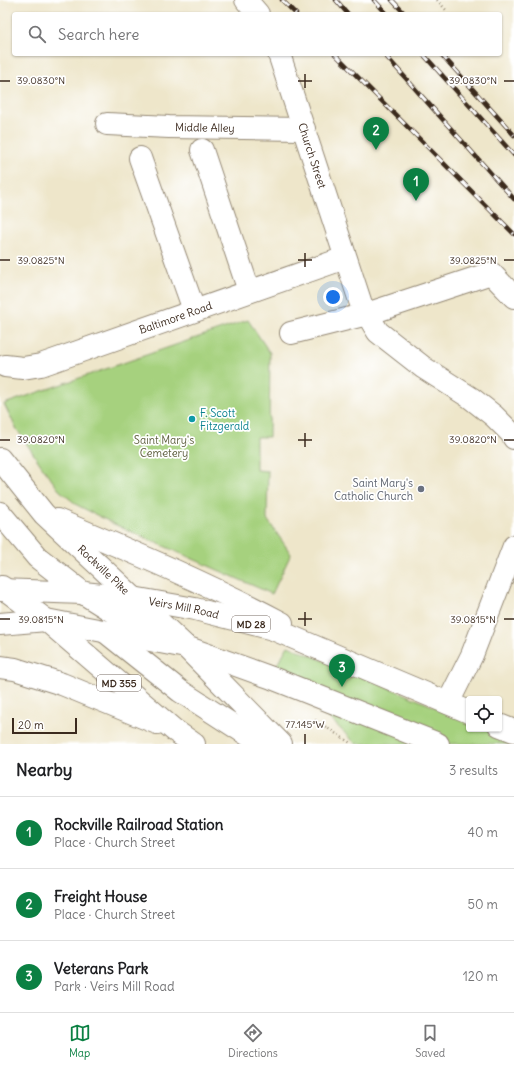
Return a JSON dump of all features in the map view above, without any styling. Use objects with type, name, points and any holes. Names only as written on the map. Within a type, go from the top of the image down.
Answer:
[{"type":"main road","points":[[246,0],[256,12]]},
{"type":"main road","name":"Church Street","points":[[279,56],[361,304],[378,332],[424,368],[471,398],[494,416],[514,438]]},
{"type":"main road","name":"Middle Alley","points":[[107,124],[169,127],[304,129]]},
{"type":"main road","points":[[202,150],[249,291]]},
{"type":"main road","points":[[140,158],[194,310]]},
{"type":"main road","name":"Baltimore Road","points":[[5,366],[23,368],[41,365],[345,258]]},
{"type":"main road","points":[[291,333],[367,314],[491,274],[514,297]]},
{"type":"main road","name":"Rockville Pike","points":[[0,459],[44,514],[186,647],[281,744]]},
{"type":"main road","points":[[0,513],[38,557],[83,593],[115,613],[186,647],[272,678],[438,744]]},
{"type":"main road","points":[[44,514],[165,566],[245,603],[364,668]]},
{"type":"main road","points":[[448,704],[472,655],[514,546]]},
{"type":"main road","points":[[1,588],[48,605],[104,631],[180,690],[262,744]]},
{"type":"main road","name":"Veirs Mill Road","points":[[1,588],[83,593],[133,598],[195,609],[273,630],[466,711]]},
{"type":"main road","name":"MD 355","points":[[1,588],[46,620],[174,730],[194,744]]},
{"type":"main road","points":[[0,624],[46,620],[186,647]]},
{"type":"main road","points":[[0,667],[15,669],[62,684],[174,730]]},
{"type":"main road","points":[[502,726],[514,731]]},
{"type":"path","points":[[437,0],[446,10]]},
{"type":"green space","name":"Saint Mary's Cemetery","points":[[248,320],[270,353],[269,437],[256,437],[256,470],[268,471],[267,519],[291,554],[272,594],[114,524],[77,505],[59,490],[43,468],[16,428],[4,404]]},
{"type":"green space","points":[[288,646],[466,720],[466,732],[492,732],[514,742],[514,744],[356,744],[276,666]]},
{"type":"railway","points":[[282,0],[294,12]]},
{"type":"railway","points":[[336,0],[346,12]]},
{"type":"railway","points":[[374,0],[385,12]]},
{"type":"railway","points":[[392,0],[403,12]]},
{"type":"railway","points":[[337,56],[514,234]]},
{"type":"railway","points":[[386,56],[514,199]]},
{"type":"railway","points":[[425,56],[514,155]]},
{"type":"railway","points":[[443,56],[514,135]]},
{"type":"place","name":"Freight House","points":[[376,150]]},
{"type":"place","name":"Rockville Railroad Station","points":[[416,201]]},
{"type":"place","name":"F. Scott Fitzgerald","points":[[192,419]]},
{"type":"place","name":"Saint Mary's Catholic Church","points":[[421,489]]},
{"type":"place","name":"Veterans Park","points":[[342,687]]}]
